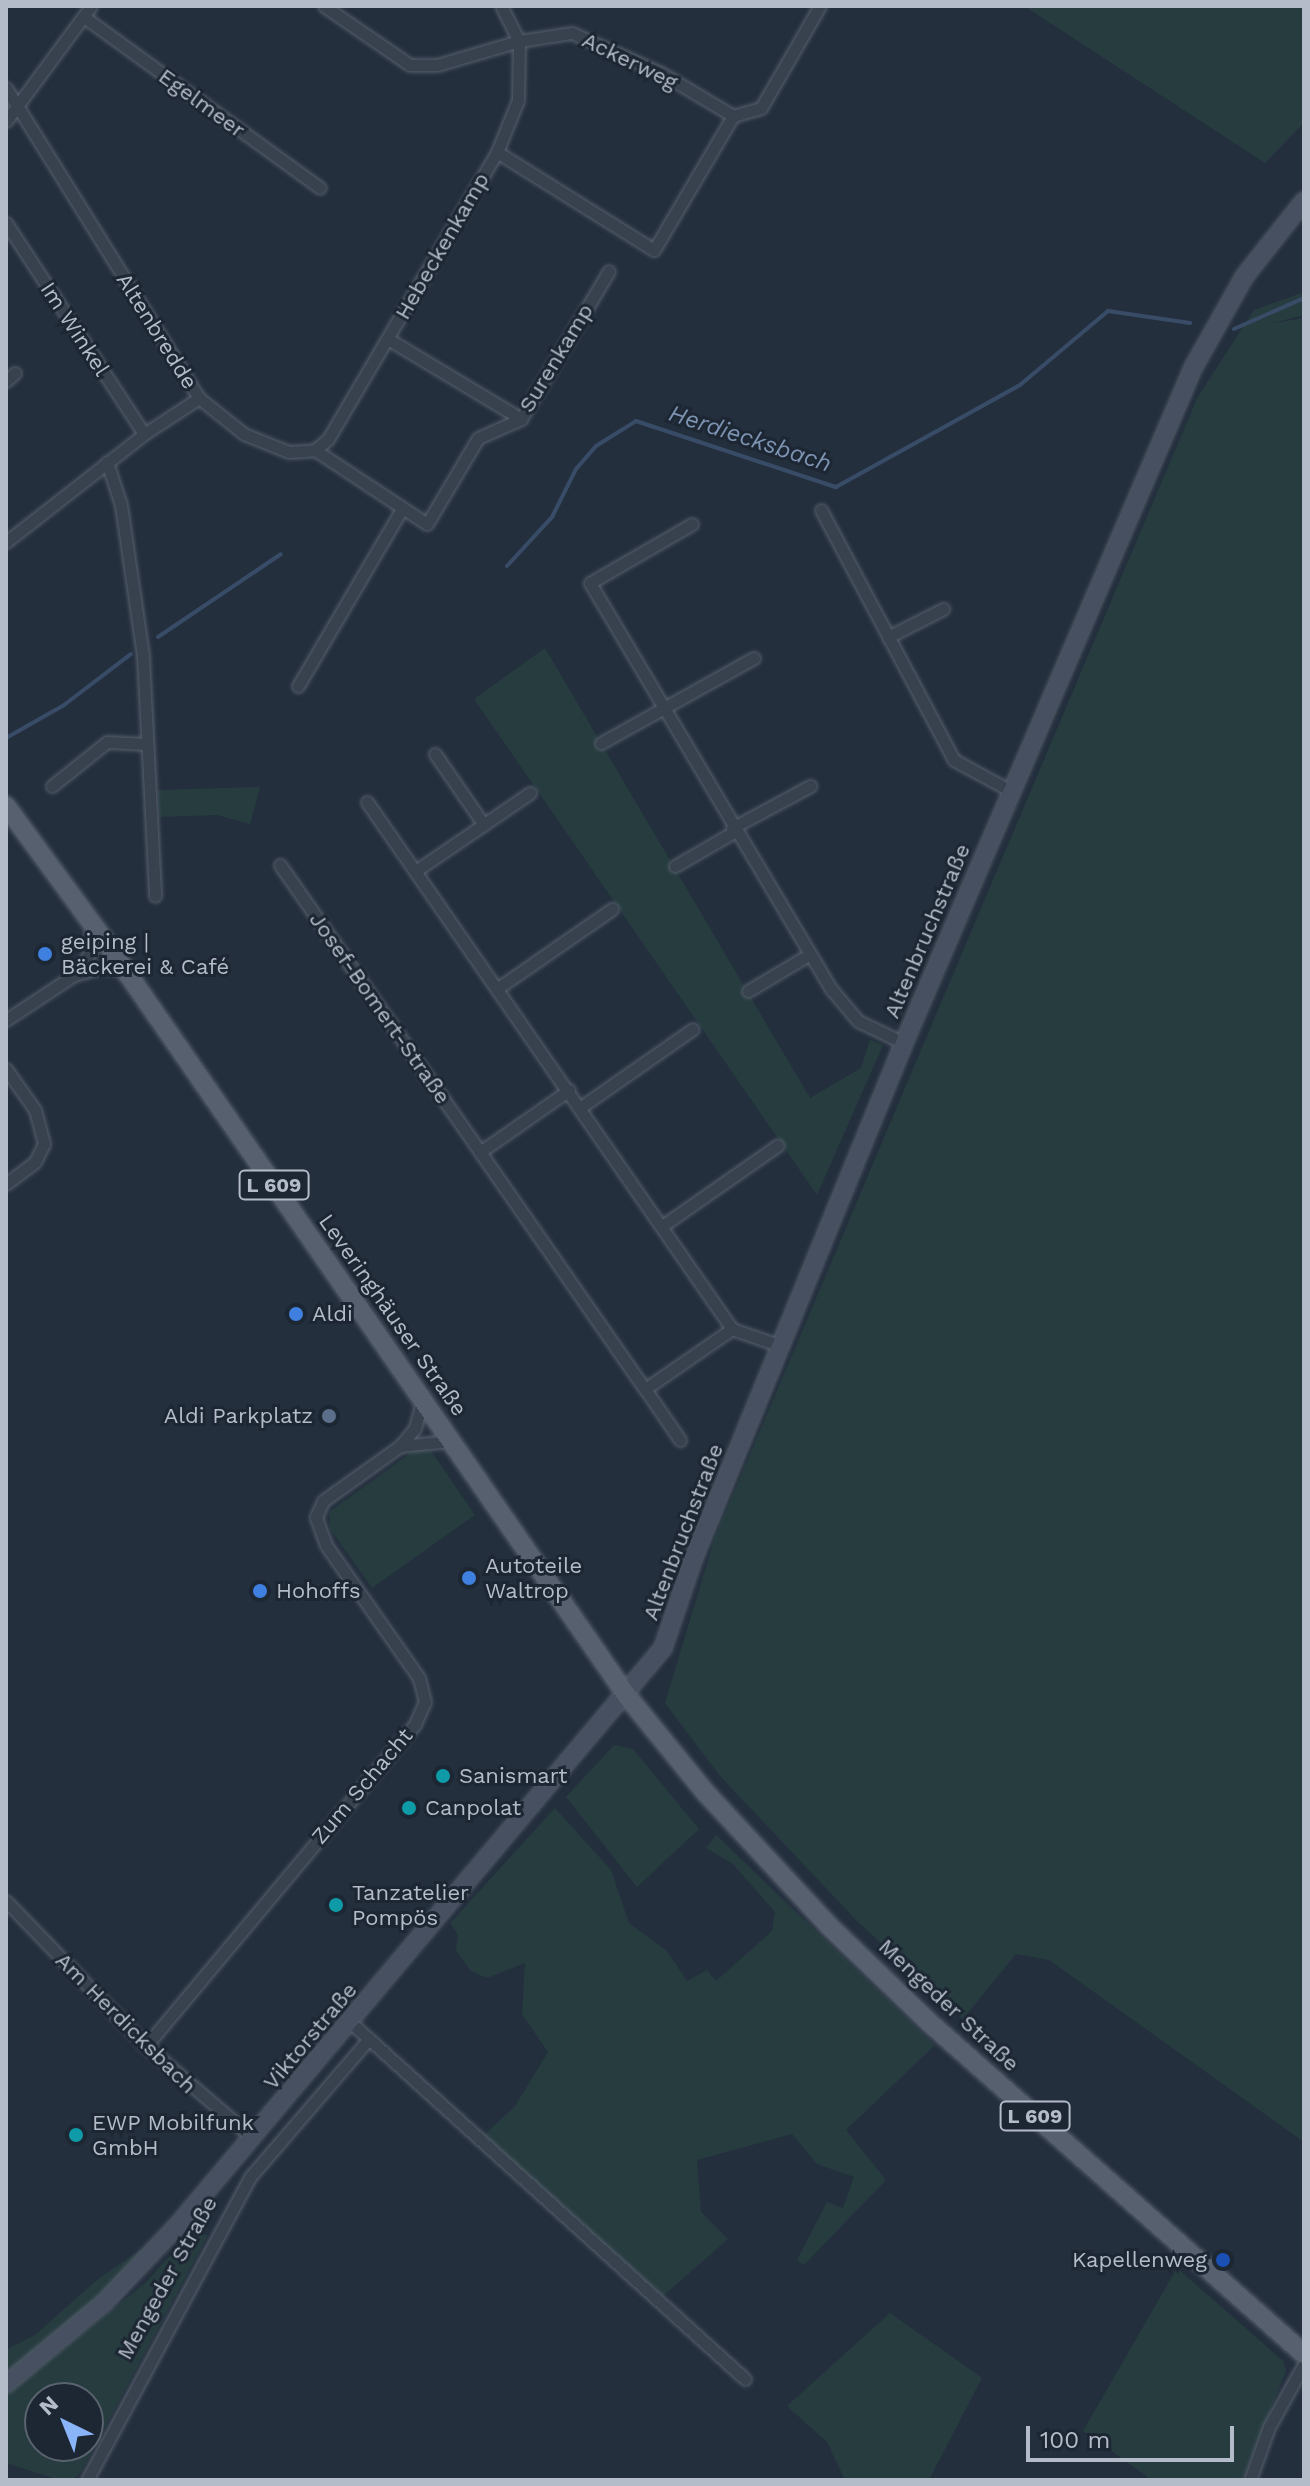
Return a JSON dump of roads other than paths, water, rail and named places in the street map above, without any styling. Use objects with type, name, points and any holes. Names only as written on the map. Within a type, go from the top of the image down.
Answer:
[{"type":"main road","name":"Leveringhäuser Straße","points":[[6,806],[86,914],[627,1696]]},
{"type":"main road","name":"Mengeder Straße","points":[[627,1696],[705,1792],[829,1926],[1304,2354]]},
{"type":"street","name":"Ackerweg","points":[[324,6],[410,65],[437,65],[519,41],[572,33],[601,42],[733,116]]},
{"type":"street","name":"Hebeckenkamp","points":[[315,450],[328,439],[497,152],[518,100],[519,41],[501,6]]},
{"type":"street","points":[[733,116],[761,108],[820,6]]},
{"type":"street","name":"Egelmeer","points":[[6,121],[88,11],[320,188]]},
{"type":"street","name":"Altenbredde","points":[[6,88],[199,398],[144,434],[6,542]]},
{"type":"street","name":"Hebeckenkamp","points":[[497,152],[654,250],[733,116]]},
{"type":"street","name":"Altenbruchstraße","points":[[627,1696],[663,1648],[693,1560],[1009,790],[1206,340],[1244,277],[1304,201]]},
{"type":"street","name":"Im Winkel","points":[[6,223],[144,434]]},
{"type":"street","name":"Surenkamp","points":[[199,398],[244,434],[289,452],[315,450],[427,524],[478,438],[521,419],[609,271]]},
{"type":"street","name":"Hebeckenkamp","points":[[388,339],[521,419]]},
{"type":"street","points":[[107,462],[121,505],[143,656],[155,896]]},
{"type":"street","points":[[298,686],[402,509]]},
{"type":"street","points":[[821,510],[954,760],[1009,790]]},
{"type":"street","points":[[692,524],[590,583],[661,710],[810,954],[858,1021],[904,1043]]},
{"type":"street","points":[[888,637],[943,609]]},
{"type":"street","points":[[601,743],[754,658]]},
{"type":"street","points":[[52,786],[107,742],[147,744]]},
{"type":"street","points":[[435,754],[484,825]]},
{"type":"street","points":[[675,866],[810,786]]},
{"type":"street","points":[[417,870],[530,793]]},
{"type":"street","points":[[367,802],[732,1329],[781,1346]]},
{"type":"street","name":"Josef-Bomert-Straße","points":[[280,865],[680,1440]]},
{"type":"street","points":[[498,988],[612,909]]},
{"type":"street","points":[[74,975],[91,952],[94,938],[86,914]]},
{"type":"street","points":[[748,991],[810,954]]},
{"type":"street","points":[[6,1020],[74,975],[103,967],[125,970]]},
{"type":"street","points":[[581,1107],[693,1029]]},
{"type":"street","points":[[6,1069],[35,1110],[44,1144],[35,1162],[6,1184]]},
{"type":"street","points":[[480,1152],[569,1090]]},
{"type":"street","points":[[662,1226],[778,1145]]},
{"type":"street","points":[[645,1389],[732,1329]]},
{"type":"street","name":"Zum Schacht","points":[[146,2046],[415,1724],[425,1702],[419,1678],[326,1545],[316,1517],[323,1501],[400,1446],[415,1428],[422,1401]]},
{"type":"street","name":"Zum Schacht","points":[[400,1446],[450,1441]]},
{"type":"street","name":"Viktorstraße","points":[[6,2384],[104,2303],[253,2138],[627,1696]]},
{"type":"street","name":"Am Herdicksbach","points":[[6,1901],[146,2046],[253,2138]]},
{"type":"street","points":[[350,2022],[745,2379]]},
{"type":"street","name":"Mengeder Straße","points":[[87,2480],[251,2176],[369,2039]]},
{"type":"street","points":[[1250,2480],[1269,2427],[1304,2364]]},
{"type":"waterway","name":"Herdiecksbach","points":[[1234,329],[1304,298]]},
{"type":"waterway","name":"Herdiecksbach","points":[[507,566],[552,517],[576,469],[596,446],[636,421],[836,487],[1020,385],[1108,311],[1190,323]]},
{"type":"waterway","name":"Herdiecksbach","points":[[158,637],[281,554]]},
{"type":"waterway","name":"Herdiecksbach","points":[[6,738],[64,705],[131,654]]},
{"type":"place","name":"geiping | Bäckerei & Café","points":[[45,954]]},
{"type":"place","name":"Aldi","points":[[296,1314]]},
{"type":"place","name":"Aldi Parkplatz","points":[[329,1416]]},
{"type":"place","name":"Autoteile Waltrop","points":[[469,1578]]},
{"type":"place","name":"Hohoffs","points":[[260,1591]]},
{"type":"place","name":"Sanismart","points":[[443,1776]]},
{"type":"place","name":"Canpolat","points":[[409,1808]]},
{"type":"place","name":"Tanzatelier Pompös","points":[[336,1905]]},
{"type":"place","name":"EWP Mobilfunk GmbH","points":[[76,2135]]},
{"type":"place","name":"Kapellenweg","points":[[1223,2260]]}]
